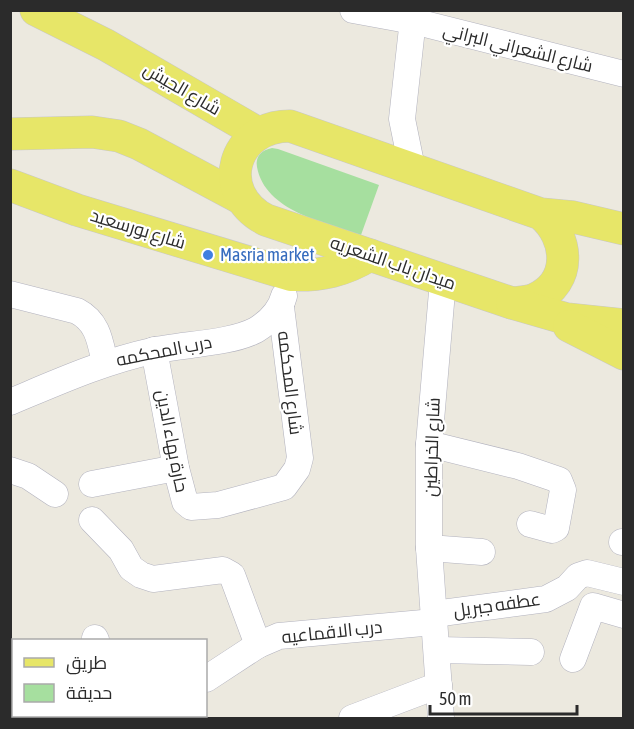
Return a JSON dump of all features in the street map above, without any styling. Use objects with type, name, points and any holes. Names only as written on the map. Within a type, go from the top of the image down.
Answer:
[{"type":"main road","name":"شارع الجيش","points":[[36,10],[106,45],[258,133]]},
{"type":"main road","name":"شارع الجيش","points":[[80,10],[92,23],[106,45]]},
{"type":"main road","points":[[242,199],[236,179],[238,158],[243,148],[258,133],[268,128],[290,126],[541,214],[573,217],[621,233]]},
{"type":"main road","points":[[10,134],[92,132],[119,136],[139,144],[242,199]]},
{"type":"main road","name":"شارع بورسعيد","points":[[10,185],[76,210],[291,275],[324,274],[340,270],[370,255]]},
{"type":"main road","name":"ميدان باب الشعريه","points":[[242,199],[256,215],[266,220],[512,303]]},
{"type":"main road","points":[[512,303],[533,300],[542,295],[550,288],[561,270],[563,259],[560,238],[556,229],[541,214]]},
{"type":"main road","points":[[512,303],[567,319],[624,325]]},
{"type":"main road","points":[[547,315],[624,354]]},
{"type":"street","name":"شارع الشعراني البراني","points":[[353,10],[414,16],[624,74]]},
{"type":"street","points":[[412,168],[402,119],[414,16]]},
{"type":"street","points":[[281,307],[291,275]]},
{"type":"street","name":"شارع الخراطين","points":[[441,718],[429,549],[429,444],[443,280]]},
{"type":"street","points":[[10,294],[77,311],[87,317],[95,325],[105,363]]},
{"type":"street","name":"درب المحكمه","points":[[10,402],[105,363],[154,350],[240,336],[255,330],[281,307]]},
{"type":"street","name":"شارع المحكمه","points":[[281,307],[300,458]]},
{"type":"street","name":"حارة بهاء الدين","points":[[154,350],[176,468],[185,502],[191,507],[218,505],[284,487],[297,469],[300,458]]},
{"type":"street","points":[[429,444],[518,466],[559,480],[562,490],[556,528],[552,530],[530,524]]},
{"type":"street","points":[[92,484],[176,468]]},
{"type":"street","points":[[10,470],[34,479],[55,494]]},
{"type":"street","points":[[92,520],[120,550],[131,568],[141,575],[153,579],[223,570],[232,575],[258,645]]},
{"type":"street","points":[[429,549],[482,552]]},
{"type":"street","name":"عطفه جبريل","points":[[434,618],[546,599],[567,588],[578,576],[587,573],[624,582]]},
{"type":"street","points":[[573,659],[593,606],[624,615]]},
{"type":"street","name":"درب الاقماعيه","points":[[207,678],[258,645],[279,636],[434,618]]},
{"type":"street","points":[[437,650],[531,652]]},
{"type":"street","points":[[352,718],[439,686]]},
{"type":"green space","points":[[272,148],[379,185],[361,235],[298,213],[284,205],[272,194],[262,182],[257,160],[265,150]]},
{"type":"place","name":"Masria market","points":[[208,255]]}]
